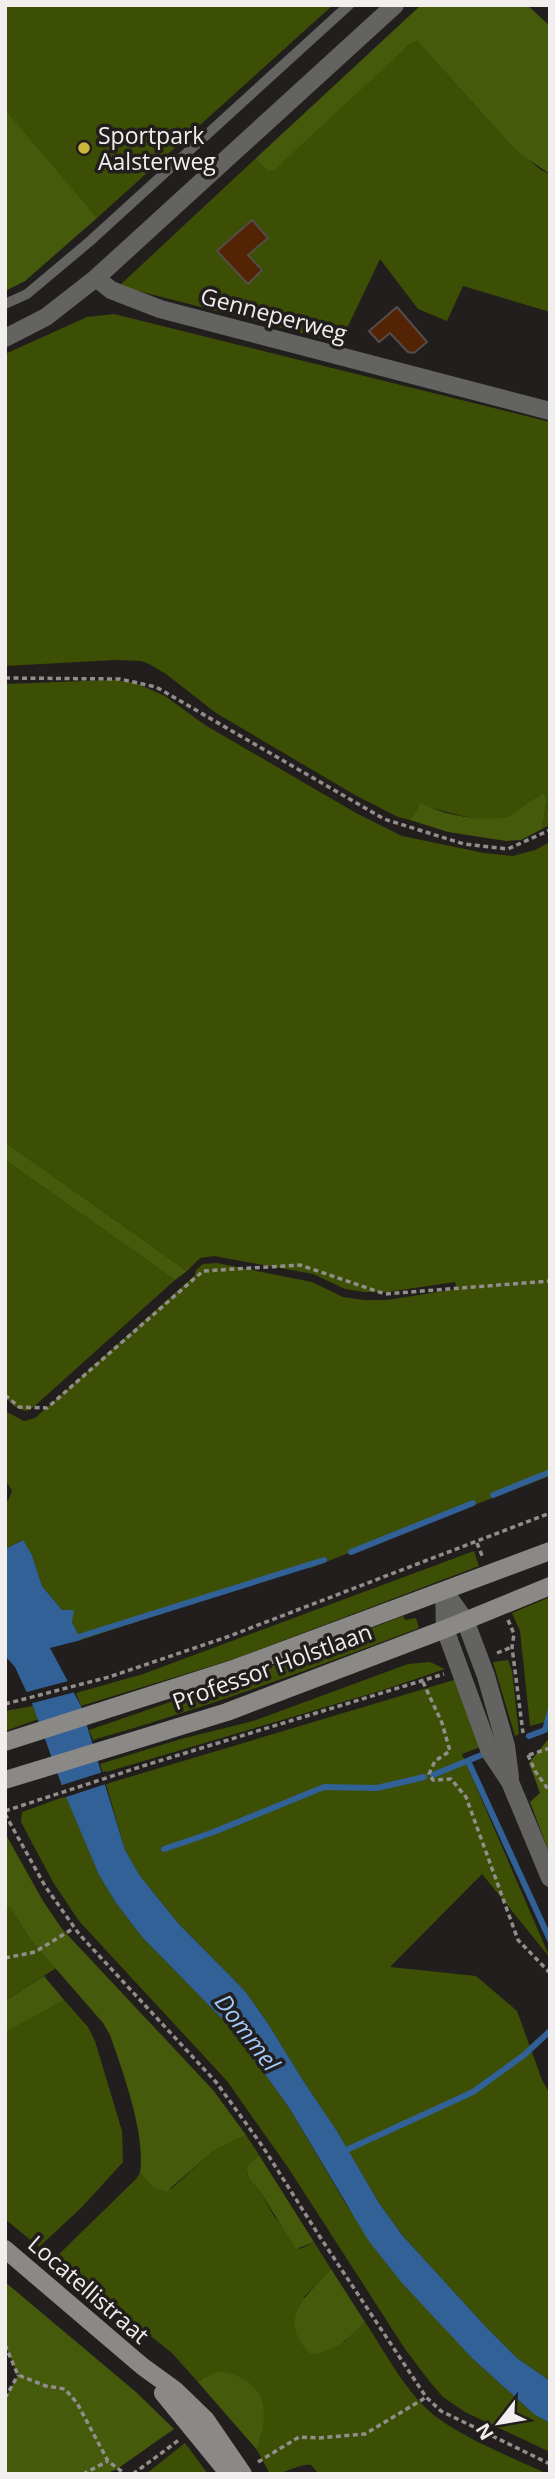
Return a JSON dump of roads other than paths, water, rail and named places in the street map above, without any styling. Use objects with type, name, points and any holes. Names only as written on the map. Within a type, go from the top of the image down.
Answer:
[{"type":"main road","name":"Professor Holstlaan","points":[[5,1742],[236,1668],[550,1551]]},
{"type":"main road","name":"Professor Holstlaan","points":[[5,1780],[228,1712],[550,1586]]},
{"type":"main road","name":"Locatellistraat","points":[[5,2249],[142,2366],[175,2390],[206,2420],[248,2469]]},
{"type":"main road","name":"Locatellistraat","points":[[142,2366],[229,2474]]},
{"type":"street","points":[[5,338],[46,317],[96,278],[395,5]]},
{"type":"street","name":"Genneperweg","points":[[96,278],[111,290],[160,309],[550,411]]},
{"type":"street","points":[[444,1591],[465,1620],[480,1660],[506,1746],[510,1782]]},
{"type":"street","points":[[444,1591],[445,1629],[490,1752],[510,1782],[550,1878]]},
{"type":"lane","points":[[5,304],[27,294],[89,243],[349,5]]},
{"type":"water","name":"Dommel","points":[[23,1540],[32,1555],[42,1586],[62,1610],[74,1610],[72,1622],[81,1640],[50,1648],[81,1706],[125,1850],[140,1876],[178,1923],[245,1991],[402,2235],[517,2358],[550,2381],[550,2423],[535,2415],[473,2359],[402,2283],[368,2240],[290,2109],[234,2031],[142,1937],[99,1875],[66,1797],[33,1706],[15,1667],[5,1656],[5,1547]]},
{"type":"waterway","points":[[493,1495],[550,1472]]},
{"type":"waterway","points":[[351,1552],[473,1503]]},
{"type":"waterway","points":[[72,1639],[324,1560]]},
{"type":"waterway","points":[[529,1736],[545,1730],[550,1712]]},
{"type":"waterway","points":[[433,1775],[484,1754]]},
{"type":"waterway","points":[[468,1761],[550,1940]]},
{"type":"waterway","points":[[164,1849],[324,1787],[377,1788],[424,1777]]},
{"type":"waterway","points":[[342,2152],[473,2092],[524,2055],[550,2031]]},
{"type":"place","name":"Sportpark Aalsterweg","points":[[84,148]]}]
